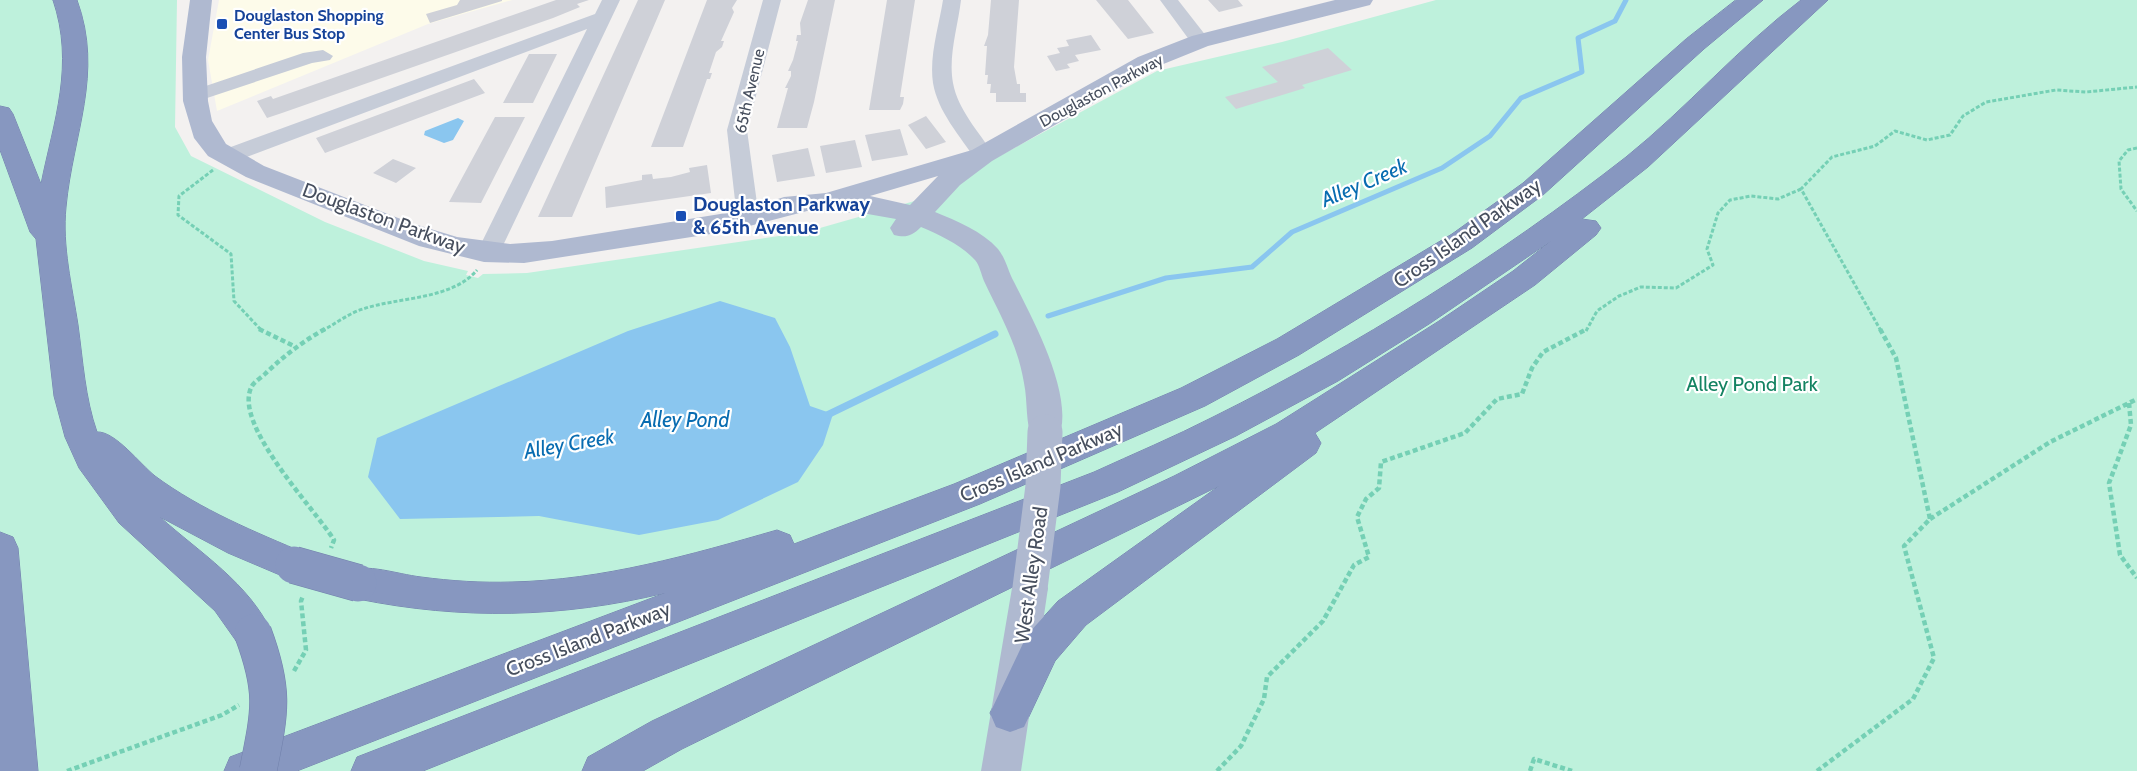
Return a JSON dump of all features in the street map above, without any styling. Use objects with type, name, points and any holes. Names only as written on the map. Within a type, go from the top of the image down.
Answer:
[{"type":"highway","points":[[65,0],[75,19],[78,46],[77,71],[56,173],[51,211],[52,251],[71,394],[81,436],[100,477],[131,515],[232,603],[253,633],[267,671],[270,713],[258,771]]},
{"type":"highway","name":"Cross Island Parkway","points":[[245,771],[967,494],[1193,397],[1288,347],[1382,292],[1462,241],[1533,189],[1695,44],[1751,0]]},
{"type":"highway","name":"Cross Island Parkway","points":[[372,771],[1106,482],[1224,427],[1326,372],[1495,267],[1638,161],[1738,68],[1816,0]]},
{"type":"highway","points":[[603,771],[667,735],[1187,486],[1288,433],[1450,329],[1524,278],[1590,224],[1649,165],[1738,68]]},
{"type":"highway","points":[[0,114],[52,251]]},
{"type":"highway","points":[[1010,713],[1041,648],[1072,613],[1455,334],[1590,224]]},
{"type":"highway","points":[[71,394],[91,435],[127,474],[168,506],[218,533],[294,564],[358,584],[415,594],[474,598],[532,598],[600,589],[702,567],[967,494]]},
{"type":"highway","points":[[436,771],[989,529]]},
{"type":"highway","points":[[0,548],[17,771]]},
{"type":"main road","name":"Douglaston Parkway","points":[[201,0],[194,54],[195,96],[200,125],[216,150],[251,170],[446,244],[489,252],[538,252],[748,218],[785,206],[817,203],[875,206],[918,226]]},
{"type":"main road","name":"Douglaston Parkway","points":[[817,203],[983,155],[1146,62],[1200,41],[1362,0]]},
{"type":"main road","points":[[918,226],[971,183],[983,155]]},
{"type":"main road","name":"Douglaston Parkway","points":[[748,218],[787,223],[848,219],[918,226]]},
{"type":"main road","name":"West Alley Road","points":[[918,226],[998,279],[1018,310],[1045,393],[1046,432],[1043,486],[1030,588],[1001,771]]},
{"type":"street","name":"65th Avenue","points":[[748,218],[736,130],[772,0]]},
{"type":"street","points":[[952,0],[942,72],[946,92],[954,111],[983,155]]},
{"type":"street","points":[[1169,0],[1200,41]]},
{"type":"street","points":[[228,156],[607,8]]},
{"type":"street","points":[[489,252],[607,8]]},
{"type":"street","points":[[195,96],[310,57],[323,56]]},
{"type":"path","points":[[1217,771],[1241,747],[1264,699],[1267,677],[1323,621],[1354,565],[1369,557],[1357,517],[1365,499],[1379,488],[1382,462],[1465,433],[1497,399],[1522,394],[1532,368],[1543,352],[1586,331],[1597,311],[1619,296],[1641,287],[1676,288],[1713,266],[1707,249],[1718,213],[1730,200],[1751,196],[1778,199],[1801,189],[1832,157],[1875,146],[1895,130],[1927,140],[1950,135],[1963,116],[1986,102],[2056,90],[2086,92],[2137,87]]},
{"type":"path","points":[[2137,148],[2128,150],[2119,161],[2121,189],[2137,211]]},
{"type":"path","points":[[228,156],[179,196],[178,215],[231,254],[234,301],[240,308],[260,330],[294,346],[362,309],[445,290],[472,276],[489,252]]},
{"type":"path","points":[[1801,189],[1896,358],[1930,519]]},
{"type":"path","points":[[1816,771],[1913,699],[1934,658],[1904,546],[1930,519],[2050,442],[2137,399]]},
{"type":"path","points":[[2129,403],[2131,425],[2109,483],[2120,555],[2137,578]]},
{"type":"path","points":[[1530,771],[1534,759],[1572,771]]},
{"type":"shaded area","points":[[219,0],[512,0],[428,24],[217,111],[208,60]]},
{"type":"green space","name":"Alley Pond Park","points":[[0,0],[177,0],[175,127],[191,156],[325,222],[424,261],[468,271],[466,275],[478,278],[483,274],[527,273],[806,232],[918,200],[1157,71],[1282,42],[1436,0],[2137,0],[2137,771],[0,771]]},
{"type":"water","points":[[458,118],[464,121],[453,140],[444,143],[424,135],[425,131]]},
{"type":"water","name":"Alley Pond","points":[[720,301],[775,318],[790,347],[810,406],[833,414],[823,445],[798,482],[718,520],[639,535],[539,516],[400,519],[368,477],[377,438],[628,331]]},
{"type":"building","points":[[460,0],[502,1],[430,23],[426,14],[457,5]]},
{"type":"building","points":[[556,0],[589,0],[577,4],[580,7],[553,18],[267,118],[257,101],[271,96],[273,99]]},
{"type":"building","points":[[638,0],[665,0],[572,217],[538,217]]},
{"type":"building","points":[[707,0],[737,0],[721,41],[724,41],[722,47],[716,52],[709,73],[712,73],[710,79],[707,79],[683,147],[651,147]]},
{"type":"building","points":[[808,0],[835,0],[814,102],[807,128],[777,128],[788,88],[785,88],[791,76],[791,71],[788,71],[798,41],[796,41],[797,35],[801,35],[800,23]]},
{"type":"building","points":[[887,0],[915,0],[900,97],[904,97],[903,104],[900,110],[869,110]]},
{"type":"building","points":[[991,0],[1019,0],[1014,67],[1017,84],[1020,84],[1020,93],[1026,93],[1026,102],[996,102],[996,93],[990,93],[991,84],[987,84],[988,75],[985,75],[987,46],[984,46],[988,35]]},
{"type":"building","points":[[1096,0],[1128,0],[1154,33],[1128,39]]},
{"type":"building","points":[[1208,0],[1238,0],[1243,6],[1219,12]]},
{"type":"building","points":[[1091,35],[1101,50],[1075,55],[1079,61],[1067,64],[1070,68],[1056,71],[1047,56],[1060,53],[1057,48],[1069,46],[1066,40]]},
{"type":"building","points":[[1328,48],[1352,70],[1302,85],[1305,88],[1236,109],[1225,97],[1278,82],[1262,67]]},
{"type":"building","points":[[529,54],[557,54],[533,103],[503,103]]},
{"type":"building","points":[[474,79],[485,93],[325,153],[316,138]]},
{"type":"building","points":[[926,116],[946,142],[926,149],[908,125]]},
{"type":"building","points":[[495,117],[525,117],[481,203],[449,202]]},
{"type":"building","points":[[900,129],[908,155],[872,161],[865,135]]},
{"type":"building","points":[[855,140],[862,167],[826,173],[820,146]]},
{"type":"building","points":[[808,148],[815,176],[777,182],[772,155]]},
{"type":"building","points":[[393,159],[416,168],[396,183],[373,173]]},
{"type":"building","points":[[707,165],[711,193],[606,208],[605,187],[642,180],[642,175],[652,174],[653,179],[671,177],[690,172],[689,168]]},
{"type":"waterway","name":"Alley Creek","points":[[1048,316],[1166,278],[1252,267],[1292,232],[1442,168],[1490,136],[1521,98],[1582,72],[1578,38],[1615,21],[1626,0]]},
{"type":"waterway","name":"Alley Creek","points":[[825,416],[995,334]]},
{"type":"place","name":"Douglaston Shopping Center Bus Stop","points":[[222,24]]},
{"type":"place","name":"Douglaston Parkway & 65th Avenue","points":[[681,216]]}]
